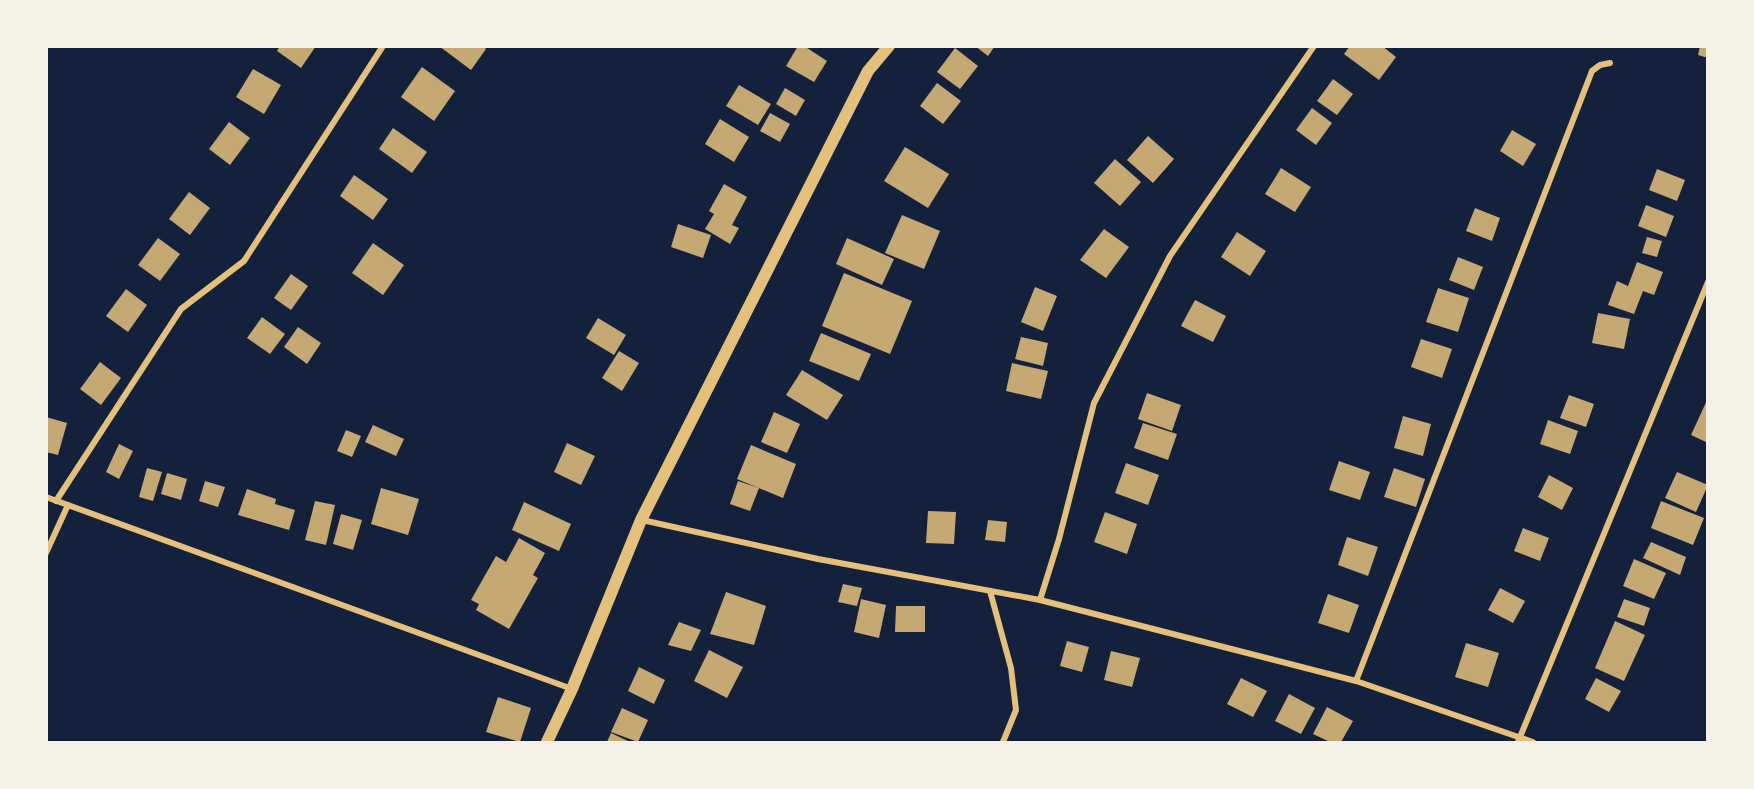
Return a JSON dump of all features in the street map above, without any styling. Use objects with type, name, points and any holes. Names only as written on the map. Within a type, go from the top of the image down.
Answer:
[{"type":"main road","points":[[547,742],[572,689],[641,520],[868,70],[889,46]]},
{"type":"street","points":[[56,501],[181,309],[244,261],[383,46]]},
{"type":"street","points":[[1040,600],[1059,539],[1094,403],[1170,256],[1314,46]]},
{"type":"street","points":[[1356,681],[1592,71],[1600,65],[1610,63]]},
{"type":"street","points":[[1519,740],[1707,282]]},
{"type":"street","points":[[46,497],[572,689]]},
{"type":"street","points":[[46,553],[68,505]]},
{"type":"street","points":[[641,520],[818,559],[1040,600],[1356,681],[1519,740],[1533,742]]},
{"type":"street","points":[[990,591],[1011,668],[1016,710],[1003,742]]},
{"type":"building","points":[[280,46],[316,46],[301,68],[277,51]]},
{"type":"building","points":[[439,46],[482,46],[486,49],[471,70]]},
{"type":"building","points":[[798,46],[804,46],[827,61],[814,82],[786,66]]},
{"type":"building","points":[[975,46],[995,46],[988,56]]},
{"type":"building","points":[[1350,46],[1382,46],[1396,57],[1379,80],[1344,54]]},
{"type":"building","points":[[1700,46],[1708,46],[1708,58],[1698,55]]},
{"type":"building","points":[[955,48],[978,66],[960,89],[937,72]]},
{"type":"building","points":[[422,67],[455,91],[434,121],[401,97]]},
{"type":"building","points":[[253,69],[281,85],[264,114],[236,97]]},
{"type":"building","points":[[1333,79],[1353,94],[1337,115],[1317,101]]},
{"type":"building","points":[[937,83],[961,101],[943,124],[920,106]]},
{"type":"building","points":[[739,85],[771,104],[758,125],[726,106]]},
{"type":"building","points":[[785,88],[805,100],[796,116],[776,104]]},
{"type":"building","points":[[1312,108],[1332,123],[1316,145],[1296,130]]},
{"type":"building","points":[[770,113],[790,124],[780,142],[760,131]]},
{"type":"building","points":[[720,119],[749,137],[734,162],[705,144]]},
{"type":"building","points":[[229,122],[250,138],[230,165],[209,149]]},
{"type":"building","points":[[393,128],[427,152],[412,173],[379,149]]},
{"type":"building","points":[[1512,130],[1536,144],[1523,166],[1500,151]]},
{"type":"building","points":[[1148,136],[1174,159],[1153,183],[1127,160]]},
{"type":"building","points":[[905,147],[949,174],[928,208],[884,181]]},
{"type":"building","points":[[1115,159],[1141,182],[1120,206],[1094,183]]},
{"type":"building","points":[[1281,168],[1311,187],[1295,212],[1265,194]]},
{"type":"building","points":[[1657,169],[1685,180],[1677,201],[1649,190]]},
{"type":"building","points":[[354,175],[388,199],[373,220],[340,196]]},
{"type":"building","points":[[724,184],[747,197],[732,225],[739,228],[730,244],[705,229],[714,214],[709,211]]},
{"type":"building","points":[[189,192],[210,208],[190,235],[169,219]]},
{"type":"building","points":[[1646,205],[1674,216],[1666,237],[1638,226]]},
{"type":"building","points":[[1475,208],[1500,218],[1492,241],[1466,231]]},
{"type":"building","points":[[902,215],[940,231],[924,269],[885,253]]},
{"type":"building","points":[[678,224],[711,235],[703,258],[671,247]]},
{"type":"building","points":[[1104,229],[1129,247],[1106,278],[1080,260]]},
{"type":"building","points":[[1237,232],[1266,251],[1250,276],[1221,257]]},
{"type":"building","points":[[1647,237],[1662,241],[1657,257],[1642,253]]},
{"type":"building","points":[[158,238],[180,254],[160,281],[138,265]]},
{"type":"building","points":[[847,238],[894,259],[882,285],[836,264]]},
{"type":"building","points":[[373,243],[404,265],[383,295],[352,273]]},
{"type":"building","points":[[1458,257],[1483,267],[1474,290],[1449,280]]},
{"type":"building","points":[[1637,262],[1663,272],[1654,295],[1643,291],[1634,314],[1608,305],[1617,281],[1628,286]]},
{"type":"building","points":[[844,273],[912,301],[890,354],[822,326]]},
{"type":"building","points":[[291,274],[308,286],[291,310],[274,298]]},
{"type":"building","points":[[1035,287],[1057,296],[1043,331],[1021,322]]},
{"type":"building","points":[[1438,288],[1469,298],[1458,332],[1426,322]]},
{"type":"building","points":[[126,289],[147,305],[128,332],[106,316]]},
{"type":"building","points":[[1195,300],[1226,316],[1213,342],[1181,326]]},
{"type":"building","points":[[1598,313],[1630,319],[1624,349],[1592,343]]},
{"type":"building","points":[[262,317],[285,334],[270,354],[247,338]]},
{"type":"building","points":[[598,318],[626,335],[614,355],[586,338]]},
{"type":"building","points":[[298,327],[321,343],[307,364],[284,347]]},
{"type":"building","points":[[821,333],[871,354],[859,381],[809,361]]},
{"type":"building","points":[[1021,337],[1048,343],[1043,366],[1015,359]]},
{"type":"building","points":[[1421,339],[1452,349],[1442,378],[1411,367]]},
{"type":"building","points":[[619,351],[639,363],[622,391],[602,378]]},
{"type":"building","points":[[100,362],[121,378],[101,405],[80,389]]},
{"type":"building","points":[[1012,363],[1048,371],[1041,399],[1006,391]]},
{"type":"building","points":[[802,370],[843,395],[827,420],[786,395]]},
{"type":"building","points":[[1147,393],[1181,405],[1172,431],[1138,419]]},
{"type":"building","points":[[1569,395],[1594,404],[1586,427],[1560,418]]},
{"type":"building","points":[[1708,398],[1708,443],[1691,435]]},
{"type":"building","points":[[774,412],[800,424],[787,453],[761,442]]},
{"type":"building","points":[[1403,416],[1431,424],[1423,456],[1394,448]]},
{"type":"building","points":[[46,417],[67,423],[58,455],[46,452]]},
{"type":"building","points":[[1548,420],[1578,431],[1570,454],[1540,444]]},
{"type":"building","points":[[1143,423],[1177,434],[1168,460],[1134,448]]},
{"type":"building","points":[[373,425],[404,439],[396,456],[365,442]]},
{"type":"building","points":[[346,430],[361,436],[352,457],[337,451]]},
{"type":"building","points":[[567,443],[595,456],[581,485],[554,472]]},
{"type":"building","points":[[119,444],[133,451],[119,479],[106,472]]},
{"type":"building","points":[[751,445],[796,464],[783,498],[737,479]]},
{"type":"building","points":[[1339,461],[1370,472],[1360,500],[1329,490]]},
{"type":"building","points":[[1126,463],[1159,475],[1148,505],[1115,493]]},
{"type":"building","points":[[147,468],[162,472],[153,501],[139,497]]},
{"type":"building","points":[[1394,468],[1425,479],[1416,507],[1384,497]]},
{"type":"building","points":[[1677,472],[1708,485],[1696,512],[1665,498]]},
{"type":"building","points":[[167,473],[187,479],[181,500],[161,494]]},
{"type":"building","points":[[1549,475],[1573,488],[1562,510],[1538,497]]},
{"type":"building","points":[[205,481],[225,487],[218,507],[199,501]]},
{"type":"building","points":[[738,481],[759,488],[750,511],[730,504]]},
{"type":"building","points":[[381,488],[419,499],[408,535],[371,524]]},
{"type":"building","points":[[247,489],[276,499],[275,504],[295,510],[289,530],[238,515]]},
{"type":"building","points":[[315,501],[335,505],[326,545],[305,540]]},
{"type":"building","points":[[1661,501],[1704,518],[1693,545],[1651,528]]},
{"type":"building","points":[[524,502],[571,524],[559,551],[512,530]]},
{"type":"building","points":[[928,511],[956,512],[954,544],[926,543]]},
{"type":"building","points":[[1105,512],[1137,524],[1127,554],[1094,542]]},
{"type":"building","points":[[341,514],[362,520],[353,550],[333,544]]},
{"type":"building","points":[[988,520],[1007,522],[1005,542],[985,540]]},
{"type":"building","points":[[1523,528],[1549,538],[1540,561],[1514,551]]},
{"type":"building","points":[[1347,537],[1378,547],[1368,576],[1338,565]]},
{"type":"building","points":[[519,538],[545,553],[533,575],[538,578],[509,629],[476,610],[479,604],[471,600],[496,556],[506,562]]},
{"type":"building","points":[[1651,542],[1686,557],[1680,575],[1643,558]]},
{"type":"building","points":[[1634,559],[1666,573],[1654,599],[1623,586]]},
{"type":"building","points":[[843,584],[862,588],[857,606],[838,602]]},
{"type":"building","points":[[1500,588],[1525,601],[1513,623],[1488,610]]},
{"type":"building","points":[[726,592],[766,606],[754,645],[710,634]]},
{"type":"building","points":[[1328,594],[1359,605],[1349,633],[1318,623]]},
{"type":"building","points":[[861,599],[886,605],[879,638],[854,632]]},
{"type":"building","points":[[1624,599],[1650,608],[1644,626],[1617,617]]},
{"type":"building","points":[[896,606],[925,606],[925,632],[895,632]]},
{"type":"building","points":[[1615,621],[1645,635],[1624,681],[1595,668]]},
{"type":"building","points":[[679,622],[701,630],[691,651],[668,645]]},
{"type":"building","points":[[1067,641],[1089,647],[1082,672],[1060,666]]},
{"type":"building","points":[[1466,643],[1499,653],[1488,687],[1455,677]]},
{"type":"building","points":[[709,650],[743,667],[727,698],[694,681]]},
{"type":"building","points":[[1111,651],[1140,658],[1132,687],[1104,680]]},
{"type":"building","points":[[639,667],[665,680],[654,704],[628,691]]},
{"type":"building","points":[[1241,678],[1267,691],[1253,717],[1227,704]]},
{"type":"building","points":[[1596,678],[1621,691],[1609,712],[1585,699]]},
{"type":"building","points":[[1289,694],[1315,708],[1301,734],[1275,721]]},
{"type":"building","points":[[498,697],[531,708],[520,742],[486,732]]},
{"type":"building","points":[[1327,707],[1353,721],[1341,742],[1330,742],[1313,734]]},
{"type":"building","points":[[622,708],[648,720],[638,742],[611,732]]},
{"type":"building","points":[[611,733],[630,742],[607,742]]}]
